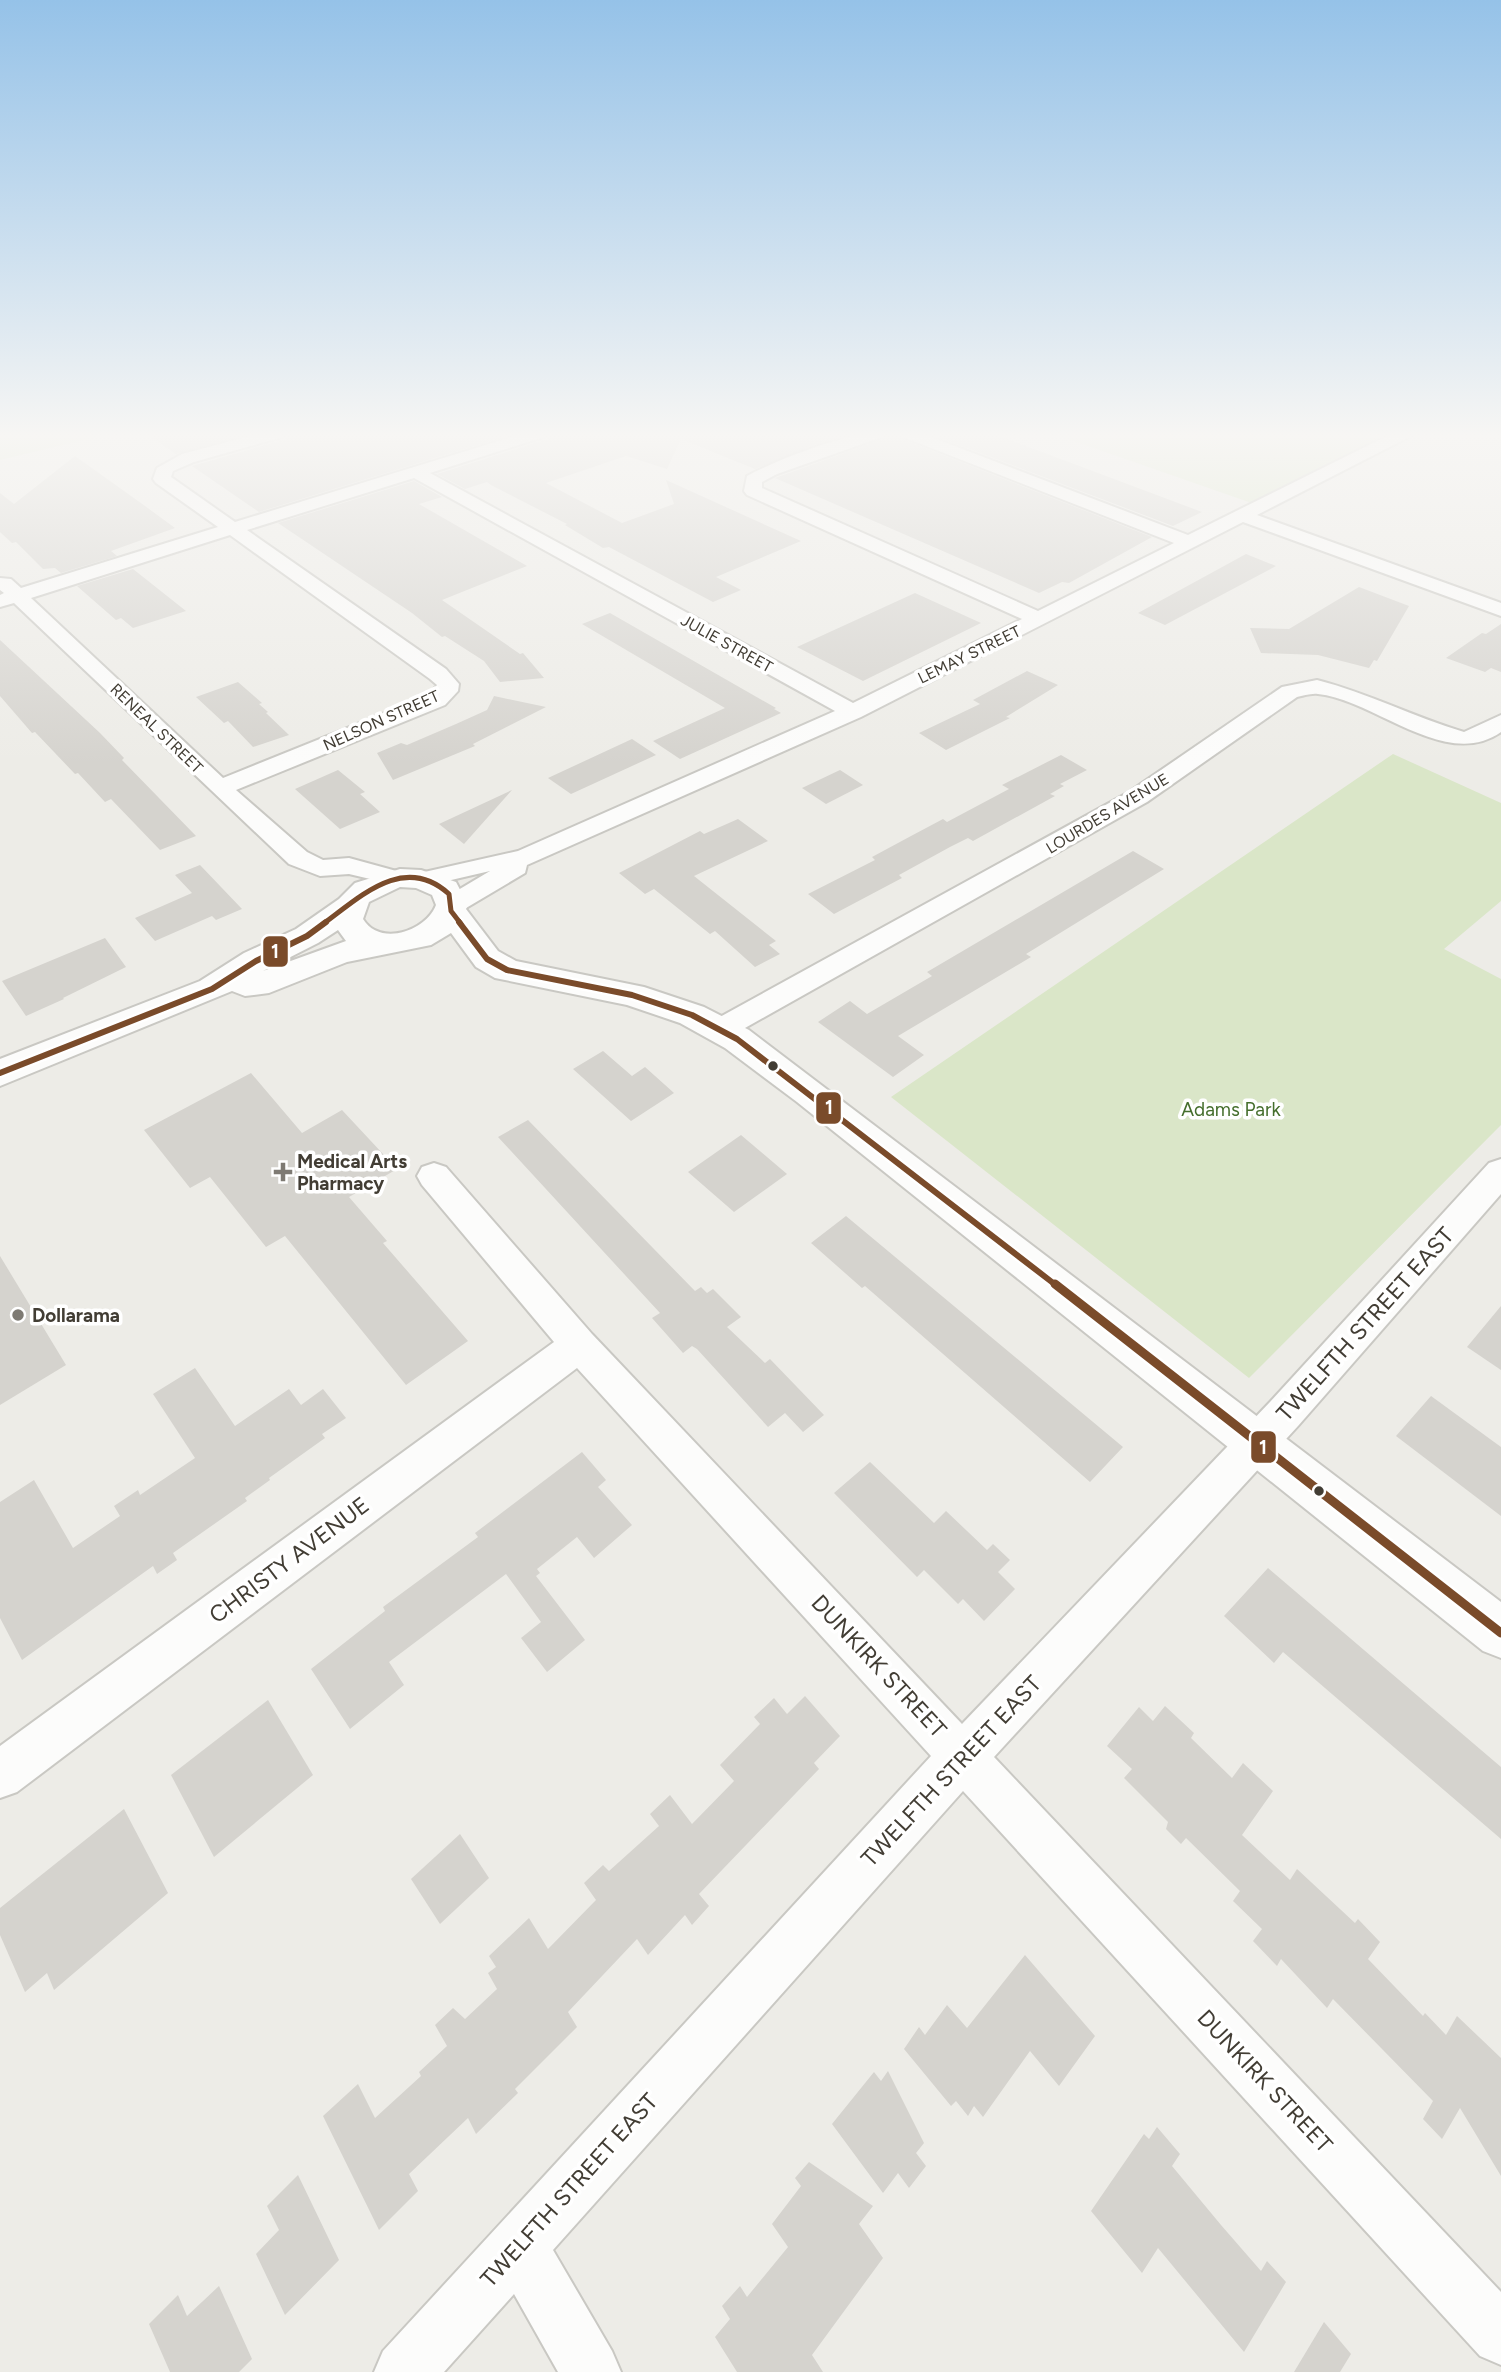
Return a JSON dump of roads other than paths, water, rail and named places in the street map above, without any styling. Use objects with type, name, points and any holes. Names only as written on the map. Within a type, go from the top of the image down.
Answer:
[{"type":"street","points":[[9,599],[193,543]]},
{"type":"street","name":"NELSON STREET","points":[[220,788],[437,700],[447,691],[448,684],[438,674],[252,543]]},
{"type":"street","name":"JULIE STREET","points":[[545,543],[853,712]]},
{"type":"street","points":[[869,543],[1040,619]]},
{"type":"street","name":"LEMAY STREET","points":[[410,878],[523,859],[853,712],[1188,543]]},
{"type":"street","points":[[1316,543],[1501,610]]},
{"type":"street","name":"RENEAL STREET","points":[[0,579],[9,599],[298,858],[320,868],[324,879],[340,889],[351,904]]},
{"type":"street","name":"LOURDES AVENUE","points":[[719,1030],[1127,803],[1290,692],[1317,687],[1354,697],[1427,728],[1465,738],[1488,731],[1501,722]]},
{"type":"street","name":"LEMAY STREET","points":[[460,902],[514,869],[523,859]]},
{"type":"street","points":[[320,868],[349,866],[410,878],[445,889],[460,902],[487,959],[508,970],[632,995],[692,1015],[737,1039],[1501,1633]]},
{"type":"street","points":[[0,1073],[212,989],[256,961],[307,936],[370,888],[410,878]]},
{"type":"street","points":[[212,989],[269,982],[340,953],[411,941],[431,933],[446,921],[460,902]]},
{"type":"street","points":[[351,904],[347,919],[353,932],[368,940],[388,944]]},
{"type":"street","name":"TWELFTH STREET EAST","points":[[404,2372],[963,1756],[1258,1443],[1501,1172]]},
{"type":"street","name":"DUNKIRK STREET","points":[[434,1176],[579,1345],[1501,2335]]},
{"type":"street","name":"CHRISTY AVENUE","points":[[0,1775],[579,1345]]},
{"type":"street","points":[[518,2246],[591,2372]]},
{"type":"place","name":"Medical Arts Pharmacy","points":[[283,1172]]},
{"type":"place","name":"Dollarama","points":[[18,1315]]},
{"type":"park label","name":"Adams Park","points":[[1231,1109]]}]
